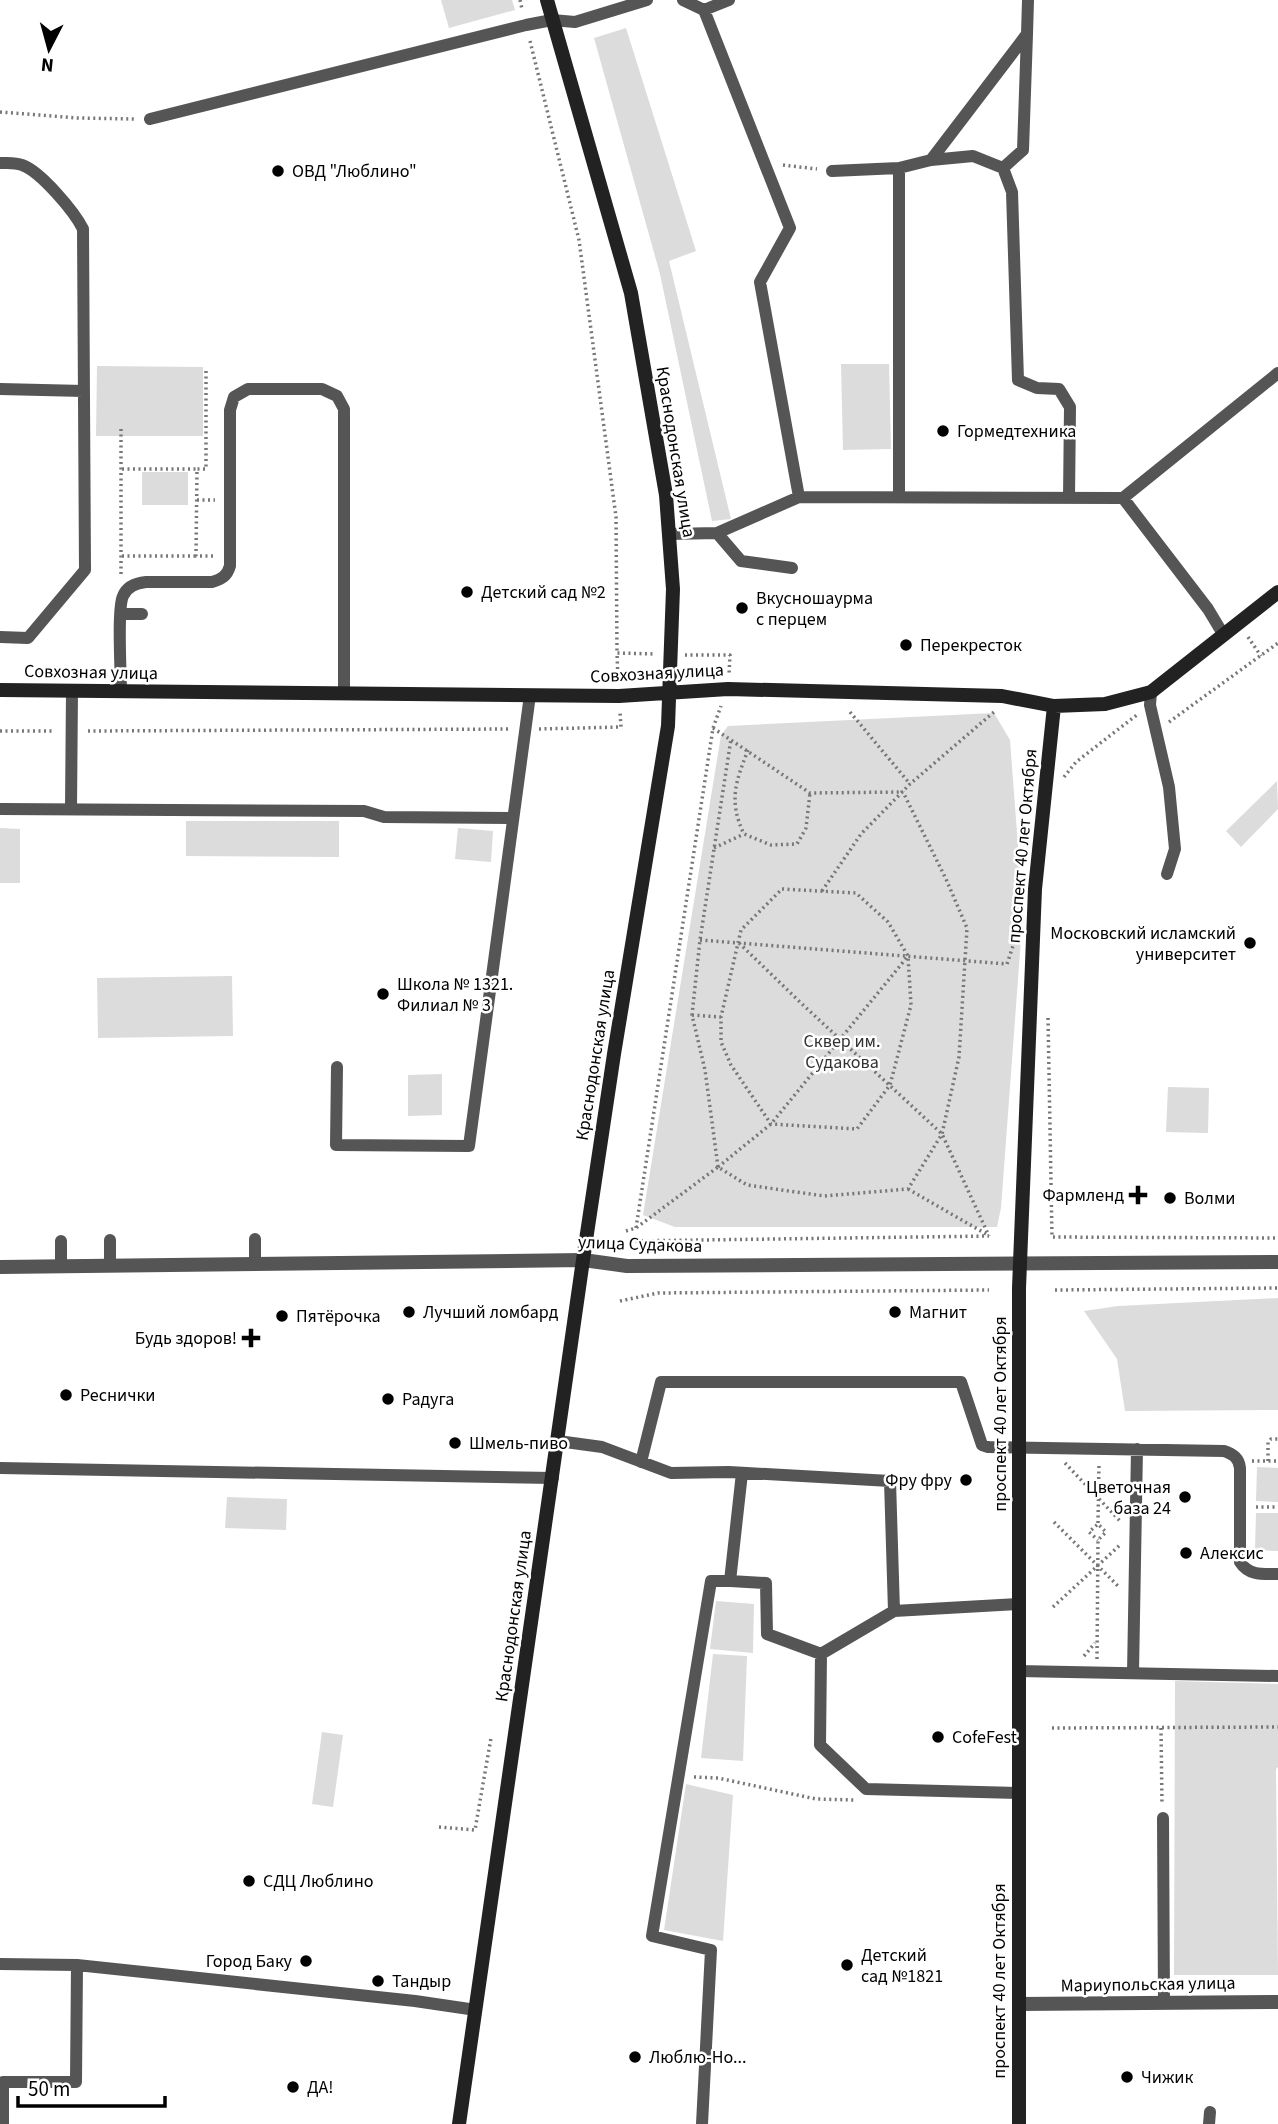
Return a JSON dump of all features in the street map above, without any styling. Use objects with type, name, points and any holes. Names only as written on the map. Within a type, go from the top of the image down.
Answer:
[{"type":"street","name":"Краснодонская улица","points":[[460,2124],[583,1260],[668,726],[673,589],[666,495],[631,293],[547,0]]},
{"type":"street","name":"Совхозная улица","points":[[0,690],[619,696],[728,689],[1002,696],[1054,706],[1105,704],[1151,698],[1223,634],[1278,592]]},
{"type":"street","name":"проспект 40 лет Октября","points":[[1019,2124],[1018,1604],[1021,1262],[1035,889],[1054,706]]},
{"type":"street","name":"улица Судакова","points":[[0,1267],[583,1260],[627,1266],[1278,1262]]},
{"type":"street","name":"Мариупольская улица","points":[[1019,2004],[1278,2002]]},
{"type":"lane","points":[[150,119],[526,25],[552,20],[575,22],[647,0]]},
{"type":"lane","points":[[683,0],[704,10],[790,228],[760,282],[799,497]]},
{"type":"lane","points":[[704,10],[729,0]]},
{"type":"lane","points":[[1003,168],[1023,150],[1028,0]]},
{"type":"lane","points":[[931,160],[1027,34]]},
{"type":"lane","points":[[832,171],[899,168],[931,160],[973,156],[1003,168],[1012,192],[1018,380],[1037,388],[1059,389],[1070,407],[1069,498]]},
{"type":"lane","points":[[0,163],[19,163],[31,169],[75,212],[83,229],[85,570],[28,638],[0,637]]},
{"type":"lane","points":[[899,168],[899,497]]},
{"type":"lane","points":[[670,534],[717,533],[799,497],[1123,498],[1278,373]]},
{"type":"lane","points":[[0,389],[84,391]]},
{"type":"lane","points":[[121,691],[121,609],[128,589],[139,583],[212,582],[220,580],[228,572],[230,410],[234,397],[242,390],[248,389],[322,389],[331,391],[341,400],[344,409],[344,694]]},
{"type":"lane","points":[[1123,498],[1208,609],[1223,634]]},
{"type":"lane","points":[[717,533],[741,561],[792,568]]},
{"type":"lane","points":[[121,609],[142,614]]},
{"type":"lane","points":[[71,810],[72,691]]},
{"type":"lane","points":[[337,1067],[336,1145],[468,1146],[530,695]]},
{"type":"lane","points":[[1151,698],[1169,786],[1175,849],[1167,874]]},
{"type":"lane","points":[[0,809],[364,811],[384,817],[513,818]]},
{"type":"lane","points":[[255,1239],[256,1265]]},
{"type":"lane","points":[[110,1240],[110,1266]]},
{"type":"lane","points":[[61,1241],[61,1267]]},
{"type":"lane","points":[[642,1462],[661,1381],[961,1382],[982,1445],[988,1447],[1224,1451],[1232,1454],[1240,1468],[1239,1557],[1242,1566],[1253,1573],[1278,1574]]},
{"type":"lane","points":[[558,1441],[602,1447],[671,1473],[742,1473],[890,1482],[894,1611]]},
{"type":"lane","points":[[1133,1673],[1137,1449]]},
{"type":"lane","points":[[0,1468],[553,1478]]},
{"type":"lane","points":[[730,1581],[742,1473]]},
{"type":"lane","points":[[702,2124],[711,1950],[652,1936],[710,1581],[766,1583],[767,1634],[821,1654]]},
{"type":"lane","points":[[821,1654],[894,1611],[1018,1604]]},
{"type":"lane","points":[[821,1654],[820,1745],[866,1789],[1018,1793]]},
{"type":"lane","points":[[1018,1671],[1278,1676]]},
{"type":"lane","points":[[1163,1818],[1164,2003]]},
{"type":"lane","points":[[0,1964],[77,1965],[415,2001],[476,2010]]},
{"type":"lane","points":[[4,2124],[3,2082],[76,2082],[77,1965]]},
{"type":"path","points":[[0,731],[621,727],[617,653],[616,517],[579,240],[520,0]]},
{"type":"path","points":[[0,112],[78,118],[150,119]]},
{"type":"path","points":[[763,162],[832,171]]},
{"type":"path","points":[[121,469],[206,469],[206,371]]},
{"type":"path","points":[[121,427],[121,609]]},
{"type":"path","points":[[196,555],[197,469]]},
{"type":"path","points":[[121,555],[230,556]]},
{"type":"path","points":[[1157,730],[1278,643]]},
{"type":"path","points":[[617,653],[670,654]]},
{"type":"path","points":[[1059,783],[1076,762],[1151,698]]},
{"type":"path","points":[[850,712],[910,784]]},
{"type":"path","points":[[822,891],[861,834],[910,784],[994,713]]},
{"type":"path","points":[[636,1228],[713,728],[810,793],[903,792]]},
{"type":"path","points":[[718,1167],[705,1069],[692,1015],[700,940],[731,739]]},
{"type":"path","points":[[748,750],[736,784],[735,817],[744,834],[771,845],[797,844],[806,828],[810,793]]},
{"type":"path","points":[[903,792],[967,928],[959,1057],[942,1134],[908,1189]]},
{"type":"path","points":[[713,849],[744,834]]},
{"type":"path","points":[[782,889],[856,893],[888,922],[908,956],[911,1005],[890,1085],[857,1129],[771,1124],[731,1065],[721,1042],[721,1017],[741,930],[782,889]]},
{"type":"path","points":[[700,940],[1007,964]]},
{"type":"path","points":[[739,943],[942,1134],[989,1236]]},
{"type":"path","points":[[626,1231],[636,1228],[771,1124],[908,956]]},
{"type":"path","points":[[1048,1010],[1052,1237],[1278,1238]]},
{"type":"path","points":[[692,1015],[721,1017]]},
{"type":"path","points":[[718,1167],[747,1185],[824,1196],[908,1189],[989,1236]]},
{"type":"path","points":[[630,1241],[989,1236]]},
{"type":"path","points":[[1055,1290],[1278,1289]]},
{"type":"path","points":[[621,1301],[658,1293],[989,1290]]},
{"type":"path","points":[[1268,1461],[1268,1442],[1278,1439]]},
{"type":"path","points":[[1097,1672],[1098,1540],[1106,1532],[1098,1524],[1099,1448]]},
{"type":"path","points":[[1053,1607],[1134,1536],[1063,1461]]},
{"type":"path","points":[[1238,1461],[1278,1461]]},
{"type":"path","points":[[1240,1506],[1278,1507]]},
{"type":"path","points":[[1054,1522],[1134,1603]]},
{"type":"path","points":[[1098,1524],[1089,1532],[1098,1540]]},
{"type":"path","points":[[1052,1728],[1278,1727]]},
{"type":"path","points":[[1161,1728],[1163,1818]]},
{"type":"path","points":[[439,1827],[475,1830],[491,1738]]},
{"type":"path","points":[[678,1777],[718,1778]]},
{"type":"green space","points":[[441,0],[512,0],[515,10],[449,28]]},
{"type":"green space","points":[[626,28],[696,251],[669,261],[731,519],[712,521],[660,274],[594,38]]},
{"type":"green space","points":[[841,364],[889,364],[891,449],[843,450]]},
{"type":"green space","points":[[97,366],[203,367],[203,436],[96,436]]},
{"type":"green space","points":[[142,472],[188,472],[188,505],[142,505]]},
{"type":"green space","name":"Сквер им. Судакова","points":[[994,713],[1010,740],[1023,912],[1001,1208],[997,1227],[675,1227],[643,1215],[721,735],[728,726]]},
{"type":"green space","points":[[1277,781],[1278,809],[1241,847],[1226,831]]},
{"type":"green space","points":[[186,821],[339,821],[339,857],[186,856]]},
{"type":"green space","points":[[0,828],[20,829],[20,883],[0,883]]},
{"type":"green space","points":[[458,828],[493,831],[491,862],[455,859]]},
{"type":"green space","points":[[232,976],[233,1036],[98,1038],[97,978]]},
{"type":"green space","points":[[442,1074],[442,1115],[408,1116],[408,1075]]},
{"type":"green space","points":[[1168,1087],[1209,1088],[1208,1133],[1166,1132]]},
{"type":"green space","points":[[1278,1298],[1278,1410],[1125,1411],[1117,1359],[1084,1311],[1118,1306]]},
{"type":"green space","points":[[1257,1467],[1278,1468],[1278,1502],[1256,1501]]},
{"type":"green space","points":[[227,1497],[287,1499],[286,1530],[225,1528]]},
{"type":"green space","points":[[1256,1513],[1278,1513],[1278,1551],[1255,1550]]},
{"type":"green space","points":[[716,1601],[754,1604],[753,1653],[710,1649]]},
{"type":"green space","points":[[713,1654],[747,1656],[743,1761],[701,1758]]},
{"type":"green space","points":[[1175,1681],[1278,1684],[1278,1975],[1174,1975]]},
{"type":"green space","points":[[322,1732],[343,1735],[333,1807],[312,1804]]},
{"type":"green space","points":[[686,1784],[733,1795],[723,1941],[664,1930]]},
{"type":"place","name":"ОВД \"Люблино\"","points":[[278,171]]},
{"type":"place","name":"Гормедтехника","points":[[943,431]]},
{"type":"place","name":"Детский сад №2","points":[[467,592]]},
{"type":"place","name":"Вкусношаурма с перцем","points":[[742,608]]},
{"type":"place","name":"Перекресток","points":[[906,645]]},
{"type":"place","name":"Московский исламский университет","points":[[1250,943]]},
{"type":"place","name":"Школа № 1321. Филиал № 3","points":[[383,994]]},
{"type":"place","name":"Фармленд","points":[[1138,1195]]},
{"type":"place","name":"Волми","points":[[1170,1198]]},
{"type":"place","name":"Лучший ломбард","points":[[409,1312]]},
{"type":"place","name":"Магнит","points":[[895,1312]]},
{"type":"place","name":"Пятёрочка","points":[[282,1316]]},
{"type":"place","name":"Будь здоров!","points":[[251,1338]]},
{"type":"place","name":"Реснички","points":[[66,1395]]},
{"type":"place","name":"Радуга","points":[[388,1399]]},
{"type":"place","name":"Шмель-пиво","points":[[455,1443]]},
{"type":"place","name":"Фру фру","points":[[966,1480]]},
{"type":"place","name":"Цветочная база 24","points":[[1185,1497]]},
{"type":"place","name":"Алексис","points":[[1186,1553]]},
{"type":"place","name":"CofeFest","points":[[938,1737]]},
{"type":"place","name":"СДЦ Люблино","points":[[249,1881]]},
{"type":"place","name":"Город Баку","points":[[306,1961]]},
{"type":"place","name":"Детский сад №1821","points":[[847,1965]]},
{"type":"place","name":"Тандыр","points":[[378,1981]]},
{"type":"place","name":"Люблю-Но...","points":[[635,2057]]},
{"type":"place","name":"Чижик","points":[[1127,2077]]},
{"type":"place","name":"ДА!","points":[[293,2087]]}]
